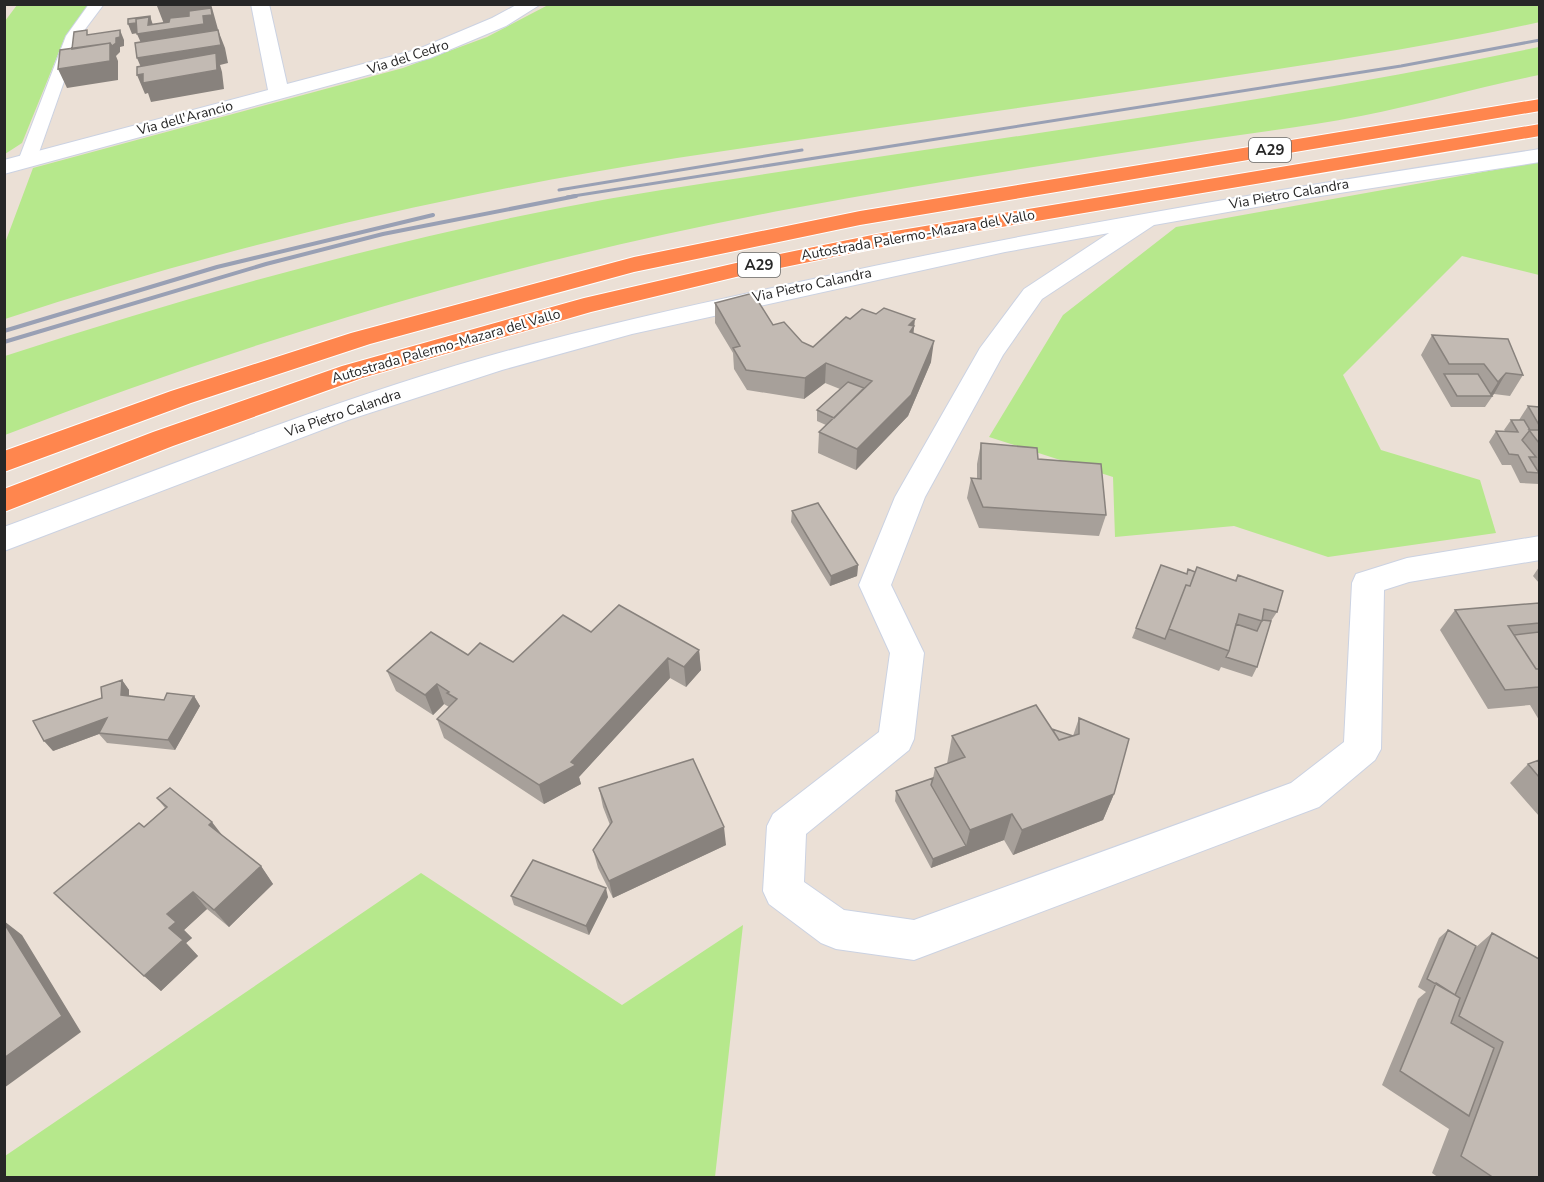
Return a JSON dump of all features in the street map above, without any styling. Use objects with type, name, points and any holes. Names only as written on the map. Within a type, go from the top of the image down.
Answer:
[{"type":"highway","points":[[1341,138],[1439,108],[1539,85]]},
{"type":"highway","name":"Autostrada Palermo-Mazara del Vallo","points":[[4,462],[148,409],[342,344],[568,281],[725,244],[872,215],[1539,105]]},
{"type":"highway","name":"Autostrada Palermo-Mazara del Vallo","points":[[4,501],[163,439],[352,372],[464,338],[605,301],[736,270],[889,239],[1539,130]]},
{"type":"street","points":[[260,4],[279,93]]},
{"type":"street","name":"Via del Cedro","points":[[279,93],[423,54],[499,22],[532,4]]},
{"type":"street","name":"Via dell'Arancio","points":[[4,167],[279,93]]},
{"type":"street","name":"Via Pietro Calandra","points":[[4,540],[338,413],[492,364],[627,327],[774,293],[1149,218],[1421,172],[1539,155]]},
{"type":"street","points":[[1149,218],[1033,294],[990,354],[910,497],[875,585],[907,653],[896,739],[843,784],[787,826],[783,891],[836,929],[914,940],[1305,795],[1362,749],[1368,584],[1407,570],[1539,548]]},
{"type":"lane","points":[[27,161],[73,36],[97,4]]},
{"type":"green space","points":[[1539,4],[1540,22],[1332,61],[677,158],[507,188],[254,246],[87,293],[5,319],[5,243],[33,168],[403,68],[487,37],[548,5]]},
{"type":"green space","points":[[17,5],[90,5],[65,37],[22,143],[5,154],[5,21]]},
{"type":"green space","points":[[1539,47],[1539,75],[1361,116],[789,209],[689,229],[490,277],[392,304],[197,365],[5,435],[5,356],[211,293],[419,238],[626,196],[1272,96]]},
{"type":"green space","points":[[1539,162],[1539,275],[1462,256],[1343,375],[1381,450],[1480,480],[1496,533],[1328,557],[1234,526],[1115,537],[1113,477],[989,437],[1063,315],[1176,227]]},
{"type":"green space","points":[[421,873],[622,1005],[743,925],[715,1177],[5,1177],[5,1156]]},
{"type":"building","points":[[211,8],[212,15],[203,16],[204,24],[137,34],[136,19],[149,17],[148,25],[169,22],[170,18],[189,16],[189,11]]},
{"type":"building","points":[[150,16],[150,20],[149,17],[136,19],[136,23],[128,24],[128,19]]},
{"type":"building","points":[[87,30],[87,35],[120,30],[120,37],[116,38],[116,43],[112,46],[110,43],[72,49],[74,32]]},
{"type":"building","points":[[218,30],[221,45],[137,58],[135,43]]},
{"type":"building","points":[[110,43],[110,61],[58,69],[60,50]]},
{"type":"building","points":[[216,53],[217,70],[143,83],[143,74],[137,75],[137,67]]},
{"type":"building","points":[[753,293],[773,325],[784,322],[802,342],[813,347],[846,317],[850,319],[862,309],[876,314],[884,308],[915,319],[909,325],[914,326],[910,332],[934,341],[911,395],[857,449],[819,432],[872,381],[826,363],[805,378],[746,370],[733,348],[740,346],[715,303]]},
{"type":"building","points":[[1432,335],[1508,339],[1523,375],[1506,373],[1498,382],[1484,364],[1449,364]]},
{"type":"building","points":[[1444,374],[1478,374],[1492,396],[1457,396]]},
{"type":"building","points":[[848,382],[864,388],[834,418],[817,410]]},
{"type":"building","points":[[1528,406],[1539,407],[1539,425]]},
{"type":"building","points":[[1511,420],[1524,420],[1530,430],[1522,440],[1536,457],[1529,457],[1539,473],[1527,472],[1518,455],[1509,454],[1496,431],[1518,432]]},
{"type":"building","points":[[1529,430],[1539,430],[1539,443]]},
{"type":"building","points":[[981,443],[1037,448],[1038,459],[1101,464],[1106,515],[983,507],[971,478],[981,479]]},
{"type":"building","points":[[818,503],[858,565],[831,576],[792,511]]},
{"type":"building","points":[[1161,565],[1187,574],[1188,569],[1195,572],[1190,586],[1186,585],[1165,639],[1136,628]]},
{"type":"building","points":[[1197,567],[1236,581],[1238,575],[1283,591],[1277,612],[1264,609],[1262,621],[1239,614],[1229,651],[1169,629],[1186,585],[1190,586]]},
{"type":"building","points":[[1539,603],[1539,623],[1508,626],[1536,669],[1539,669],[1539,687],[1505,690],[1455,610]]},
{"type":"building","points":[[619,605],[699,650],[684,667],[668,658],[571,762],[576,765],[539,785],[437,719],[457,699],[447,693],[449,692],[437,684],[425,695],[387,671],[431,632],[468,655],[480,643],[513,662],[563,615],[591,632]]},
{"type":"building","points":[[1262,620],[1271,621],[1257,667],[1226,657],[1236,624],[1257,631]]},
{"type":"building","points":[[1539,632],[1539,669],[1536,669],[1514,635]]},
{"type":"building","points":[[122,680],[121,695],[164,700],[167,693],[194,696],[168,740],[99,733],[107,718],[44,741],[33,721],[102,698],[101,687]]},
{"type":"building","points":[[1036,705],[1059,740],[1079,734],[1079,718],[1129,739],[1114,794],[1022,830],[1012,814],[970,830],[935,768],[965,757],[952,736]]},
{"type":"building","points":[[1052,729],[1073,736],[1059,740]]},
{"type":"building","points":[[693,759],[724,827],[609,881],[593,850],[612,822],[599,788]]},
{"type":"building","points":[[1539,760],[1539,777],[1528,764]]},
{"type":"building","points":[[933,778],[931,785],[966,846],[933,859],[896,791]]},
{"type":"building","points":[[170,788],[212,822],[209,825],[261,866],[214,910],[193,892],[167,914],[176,922],[169,928],[183,940],[144,976],[54,893],[139,823],[144,827],[167,807],[157,798]]},
{"type":"building","points":[[533,860],[606,888],[586,926],[511,896]]},
{"type":"building","points":[[4,923],[62,1016],[4,1058]]},
{"type":"building","points":[[1448,930],[1476,946],[1455,995],[1427,979]]},
{"type":"building","points":[[1492,933],[1539,959],[1539,1178],[1494,1178],[1461,1156],[1503,1042],[1459,1016]]},
{"type":"building","points":[[1436,983],[1460,998],[1451,1023],[1494,1048],[1469,1116],[1400,1071]]},
{"type":"railway","points":[[567,197],[1401,66],[1540,40]]},
{"type":"railway","points":[[559,190],[802,150]]},
{"type":"railway","points":[[4,342],[266,264],[383,234],[576,196]]},
{"type":"railway","points":[[4,331],[217,267],[433,215]]}]
